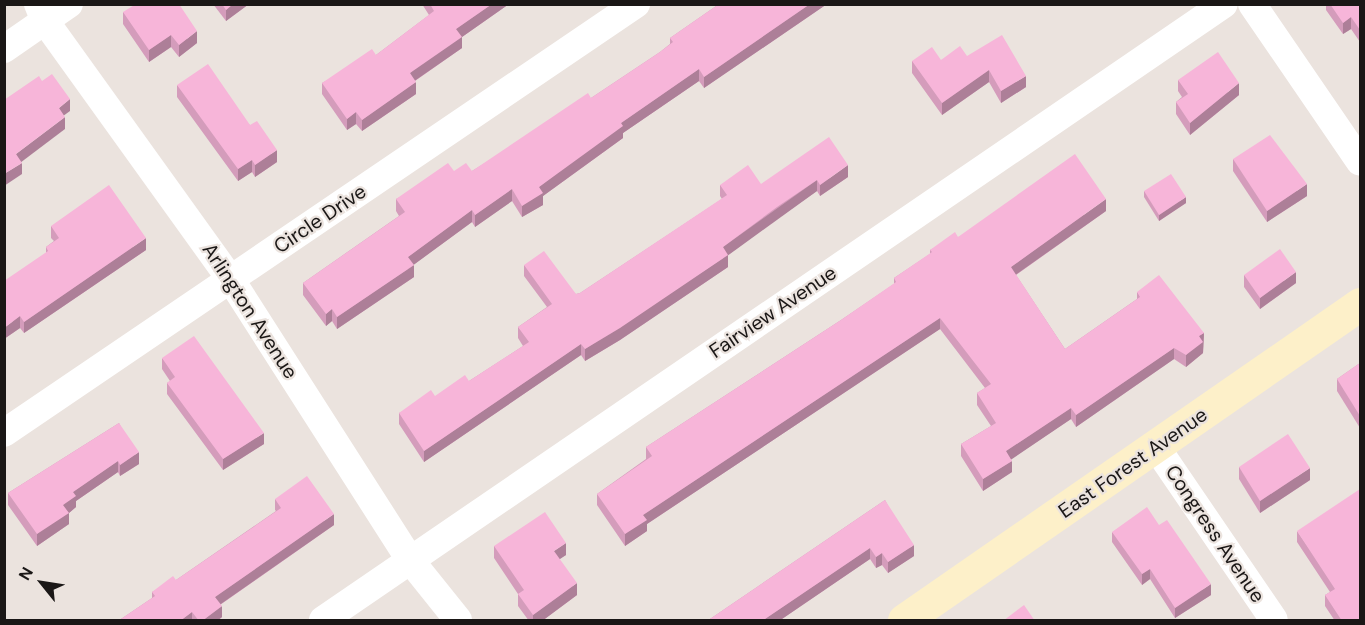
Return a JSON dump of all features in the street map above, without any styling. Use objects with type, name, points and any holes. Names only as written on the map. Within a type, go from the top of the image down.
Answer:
[{"type":"street","points":[[4,49],[41,13],[69,4]]},
{"type":"street","name":"Circle Drive","points":[[4,433],[636,4]]},
{"type":"street","name":"Fairview Avenue","points":[[323,621],[1224,4]]},
{"type":"street","points":[[1252,4],[1360,162]]},
{"type":"street","name":"Arlington Avenue","points":[[41,13],[231,280],[410,560],[458,621]]},
{"type":"street","name":"East Forest Avenue","points":[[904,621],[1360,304]]},
{"type":"street","name":"Congress Avenue","points":[[1156,447],[1274,621]]},
{"type":"building","points":[[136,4],[179,4],[197,31],[179,45],[171,35],[149,50],[123,12]]},
{"type":"building","points":[[222,4],[233,4],[226,10]]},
{"type":"building","points":[[430,4],[492,4],[456,29],[462,37],[410,73],[416,82],[362,120],[356,112],[347,119],[322,83],[372,49],[376,55],[434,11]]},
{"type":"building","points":[[719,4],[810,4],[704,77],[699,69],[621,123],[623,126],[539,187],[543,193],[522,206],[512,189],[475,215],[472,210],[408,257],[414,265],[337,317],[332,309],[326,314],[303,283],[405,212],[396,199],[448,163],[454,171],[466,163],[472,171],[588,93],[591,98],[660,52],[673,42],[670,38]]},
{"type":"building","points":[[1330,4],[1360,4],[1360,30],[1351,17],[1343,23]]},
{"type":"building","points":[[1002,35],[1026,76],[1001,91],[989,70],[942,103],[912,61],[932,47],[941,60],[960,46],[967,56]]},
{"type":"building","points":[[1218,52],[1239,83],[1190,123],[1176,102],[1188,94],[1178,80]]},
{"type":"building","points":[[208,64],[250,125],[257,121],[277,150],[255,165],[252,160],[238,169],[177,85]]},
{"type":"building","points":[[52,74],[70,99],[59,108],[65,117],[16,154],[22,163],[4,174],[4,100],[39,76],[42,81]]},
{"type":"building","points":[[1270,135],[1307,184],[1267,211],[1233,159]]},
{"type":"building","points":[[829,137],[848,165],[820,185],[817,180],[777,207],[723,247],[728,255],[620,328],[585,349],[581,344],[424,451],[399,413],[431,390],[435,396],[465,375],[469,381],[529,342],[518,327],[552,304],[524,265],[544,251],[576,294],[580,293],[727,195],[720,185],[748,165],[761,184]]},
{"type":"building","points":[[1075,154],[1106,199],[1011,267],[1065,349],[1140,297],[1137,292],[1159,275],[1204,333],[1199,336],[1203,342],[1186,355],[1174,348],[1076,415],[1071,408],[1006,451],[1012,461],[983,479],[961,444],[996,423],[977,393],[991,384],[940,318],[643,515],[647,520],[625,534],[597,494],[652,456],[646,447],[841,320],[896,282],[894,278],[932,252],[930,250],[955,232],[958,237]]},
{"type":"building","points":[[1171,174],[1186,197],[1159,215],[1144,191]]},
{"type":"building","points":[[109,185],[146,238],[24,322],[20,316],[4,328],[4,281],[48,251],[46,247],[59,238],[51,226]]},
{"type":"building","points":[[1280,249],[1296,272],[1260,298],[1244,275]]},
{"type":"building","points":[[194,336],[264,433],[223,459],[167,383],[175,377],[162,358]]},
{"type":"building","points":[[1360,363],[1360,416],[1337,379]]},
{"type":"building","points":[[119,423],[139,452],[120,465],[118,461],[73,492],[76,496],[63,505],[69,513],[37,534],[8,493]]},
{"type":"building","points":[[1288,434],[1310,468],[1260,501],[1239,467]]},
{"type":"building","points":[[307,476],[334,514],[215,597],[222,606],[202,621],[199,621],[192,612],[180,621],[118,621],[155,596],[152,592],[173,576],[176,580],[281,508],[275,499]]},
{"type":"building","points":[[1360,489],[1360,621],[1342,621],[1325,595],[1335,589],[1297,531]]},
{"type":"building","points":[[885,500],[914,545],[888,562],[882,553],[876,557],[870,548],[762,621],[707,621]]},
{"type":"building","points":[[1147,507],[1159,525],[1167,520],[1211,584],[1175,608],[1150,569],[1142,574],[1112,532]]},
{"type":"building","points":[[545,512],[566,543],[554,551],[577,583],[533,615],[518,594],[524,590],[494,546]]},
{"type":"building","points":[[1024,605],[1035,621],[1003,621]]}]
